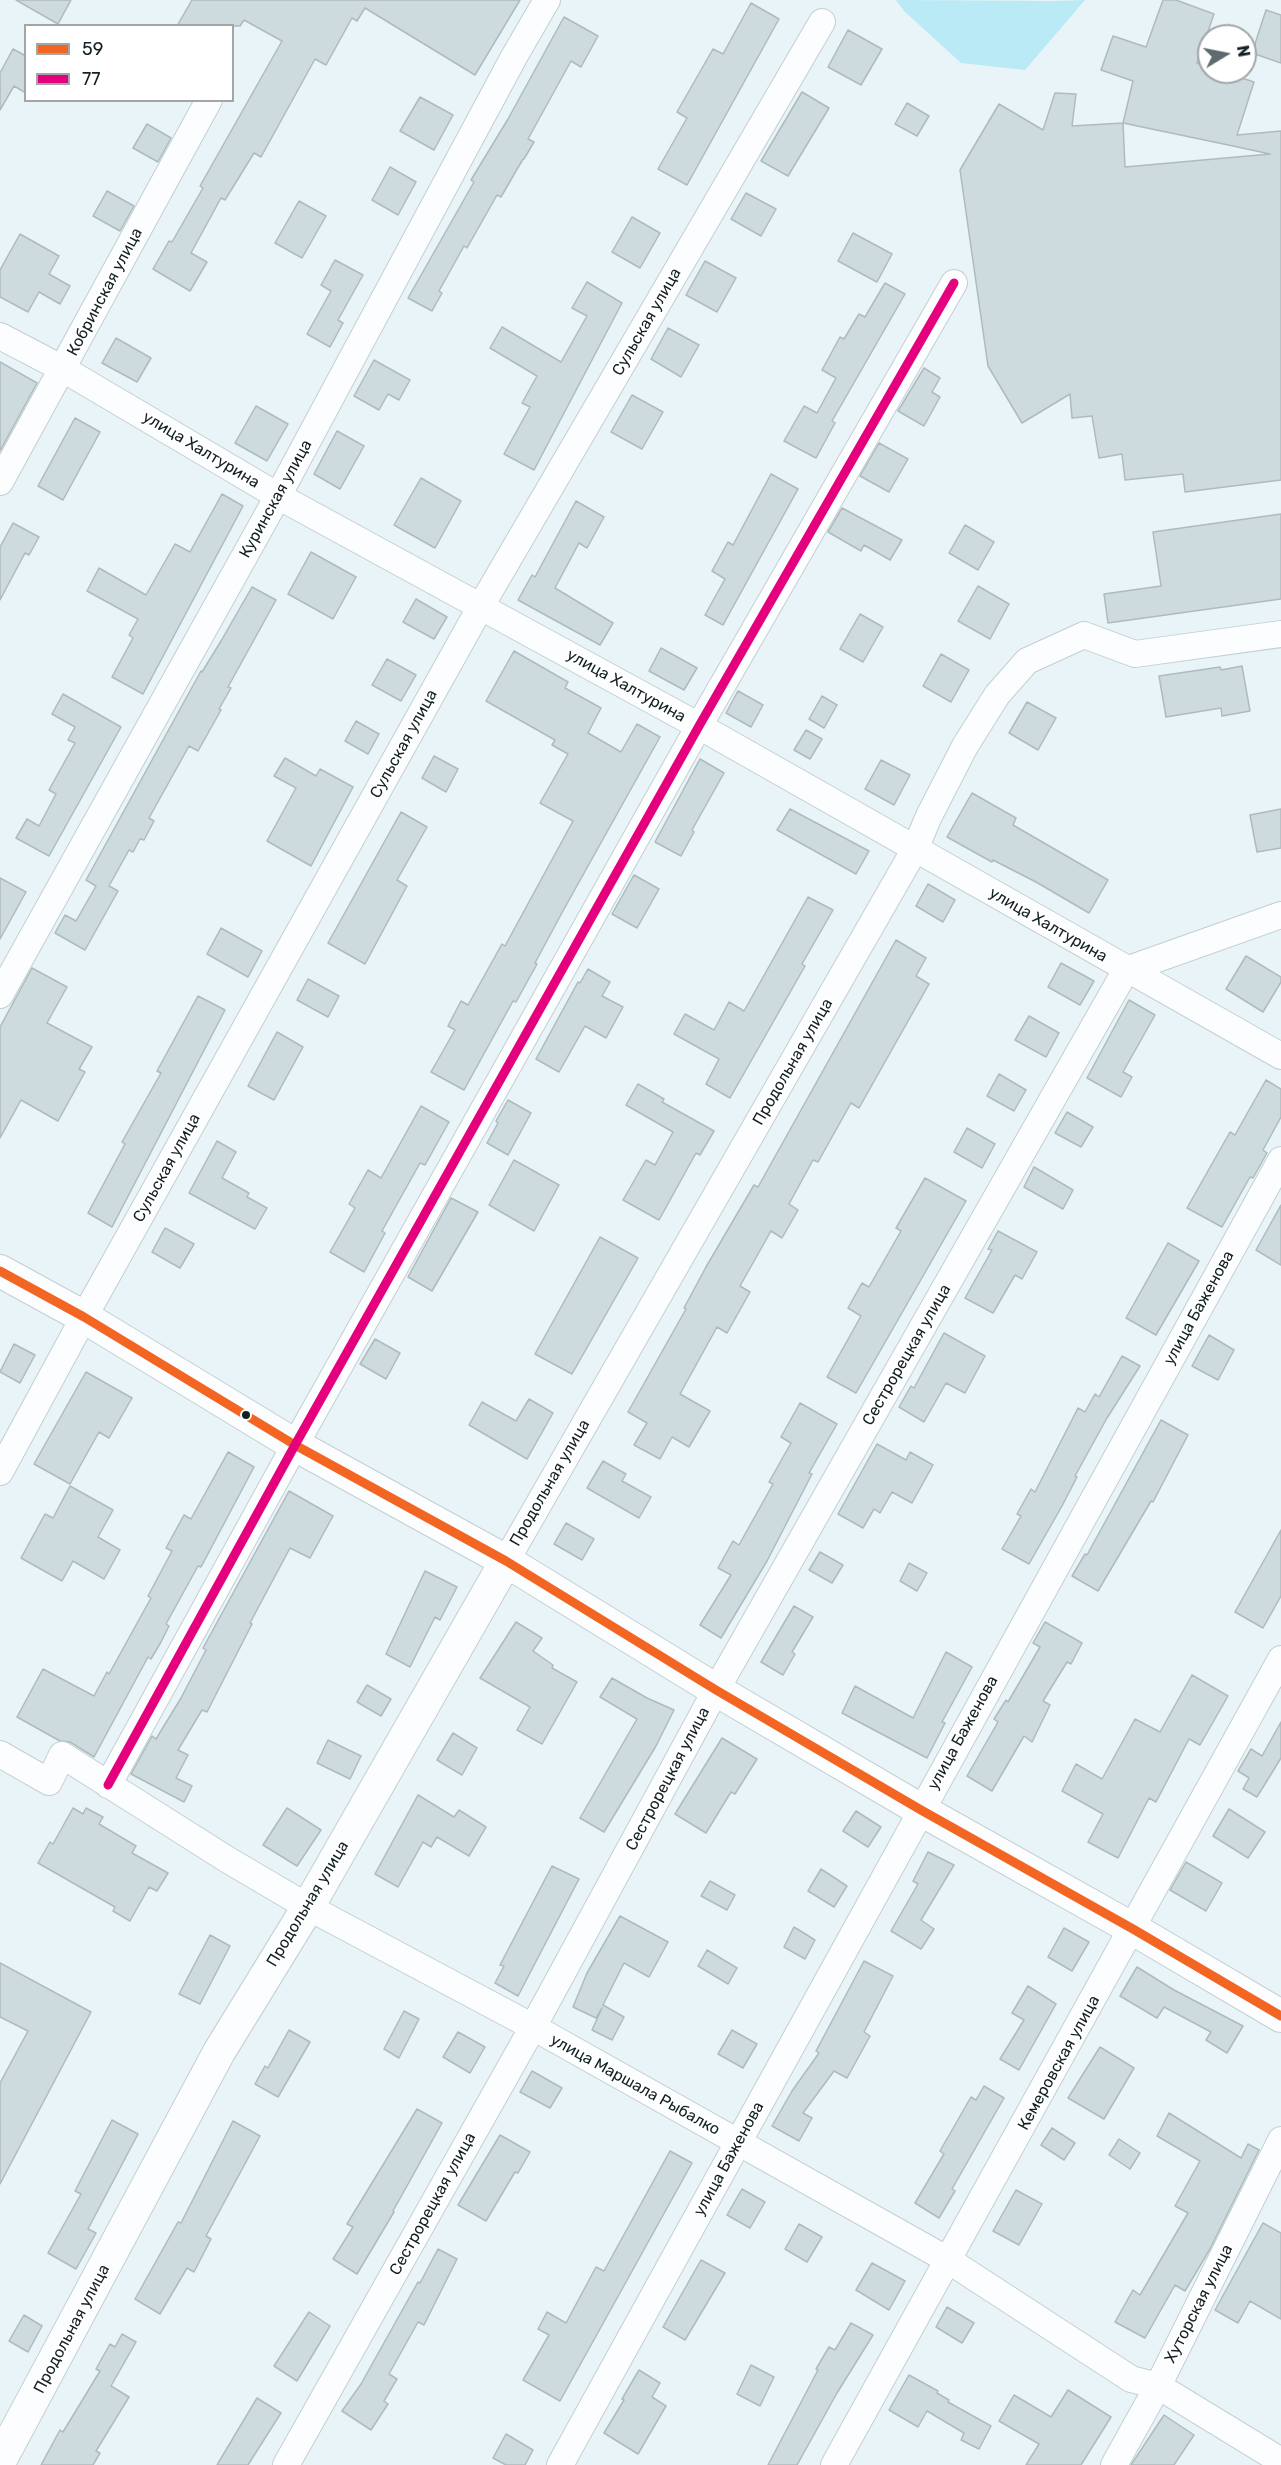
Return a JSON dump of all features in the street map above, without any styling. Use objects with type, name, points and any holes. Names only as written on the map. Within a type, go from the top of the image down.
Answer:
[{"type":"main road","points":[[0,1271],[84,1317],[295,1445],[506,1561],[716,1690],[1281,2016]]},
{"type":"main road","name":"Продольная улица","points":[[0,2461],[9,2427],[219,2052],[308,1907],[506,1561]]},
{"type":"street","name":"Куринская улица","points":[[0,995],[278,496],[515,55],[547,0]]},
{"type":"street","name":"Сульская улица","points":[[0,1472],[84,1317],[481,606],[822,22]]},
{"type":"street","name":"Кобринская улица","points":[[0,482],[208,102]]},
{"type":"street","points":[[108,1785],[295,1445],[699,726],[954,283]]},
{"type":"street","name":"улица Халтурина","points":[[0,336],[63,369],[278,496],[699,726],[1281,1056]]},
{"type":"street","name":"Продольная улица","points":[[506,1561],[915,849],[960,756],[997,695],[1027,661],[1084,635],[1135,654],[1281,634]]},
{"type":"street","points":[[1126,970],[1281,915]]},
{"type":"street","name":"Сестрорецкая улица","points":[[286,2465],[533,2028],[716,1690],[1126,970]]},
{"type":"street","name":"улица Баженова","points":[[560,2465],[1281,1160]]},
{"type":"street","name":"Кемеровская улица","points":[[834,2465],[1281,1659]]},
{"type":"street","name":"улица Маршала Рыбалко","points":[[0,1754],[49,1782],[62,1755],[228,1860],[308,1907],[533,2028],[948,2260],[1131,2379],[1158,2386],[1281,2461]]},
{"type":"street","name":"Хуторская улица","points":[[1114,2465],[1158,2386],[1281,2140]]},
{"type":"shaded area","points":[[896,0],[1085,0],[1025,70],[961,63],[904,11]]},
{"type":"building","points":[[16,0],[71,0],[58,24]]},
{"type":"building","points":[[192,0],[520,0],[475,75],[365,8],[357,21],[352,18],[326,65],[315,59],[261,157],[254,153],[225,200],[221,198],[191,253],[207,262],[190,291],[153,269],[169,241],[172,242],[203,188],[200,186],[282,41],[244,20],[240,26],[234,26],[234,24],[178,24]]},
{"type":"building","points":[[1163,0],[1176,0],[1214,14],[1211,24],[1197,24],[1197,84],[1253,84],[1237,135],[1281,131],[1281,480],[1185,492],[1183,474],[1125,480],[1122,454],[1099,458],[1092,416],[1072,418],[1070,394],[1022,423],[988,366],[960,170],[999,104],[1043,130],[1055,93],[1076,94],[1072,126],[1123,123],[1133,81],[1101,70],[1113,36],[1146,47]],"holes":[[[1123,123],[1270,154],[1125,167]]]},
{"type":"building","points":[[751,3],[779,19],[687,185],[658,169],[687,118],[677,112],[713,49],[723,54]]},
{"type":"building","points":[[1266,10],[1281,15],[1281,63],[1257,55],[1257,38]]},
{"type":"building","points":[[564,17],[598,36],[581,67],[571,61],[528,139],[534,142],[501,197],[497,195],[467,248],[464,246],[439,291],[442,293],[432,311],[408,298],[474,182],[471,180],[508,119]]},
{"type":"building","points":[[848,30],[882,49],[861,85],[828,67]]},
{"type":"building","points":[[13,49],[24,55],[24,92],[14,86],[0,110],[0,73]]},
{"type":"building","points":[[802,92],[829,108],[788,176],[761,161]]},
{"type":"building","points":[[420,97],[453,115],[434,150],[400,131]]},
{"type":"building","points":[[907,103],[929,116],[917,136],[895,124]]},
{"type":"building","points":[[147,124],[171,138],[158,162],[133,148]]},
{"type":"building","points":[[390,167],[416,182],[398,215],[372,200]]},
{"type":"building","points":[[107,191],[134,206],[120,231],[93,216]]},
{"type":"building","points":[[746,193],[776,209],[761,236],[731,219]]},
{"type":"building","points":[[299,201],[326,216],[302,258],[275,243]]},
{"type":"building","points":[[632,217],[660,233],[640,268],[612,252]]},
{"type":"building","points":[[853,233],[892,254],[877,282],[838,261]]},
{"type":"building","points":[[20,234],[59,256],[49,274],[70,286],[60,304],[39,292],[28,312],[0,297],[0,270]]},
{"type":"building","points":[[335,260],[363,275],[338,320],[343,323],[330,347],[307,334],[331,291],[321,285]]},
{"type":"building","points":[[705,261],[736,278],[717,312],[686,295]]},
{"type":"building","points":[[587,282],[622,303],[534,470],[504,454],[530,407],[522,403],[537,376],[490,348],[502,327],[561,362],[587,316],[572,308]]},
{"type":"building","points":[[885,283],[905,294],[832,421],[835,423],[816,458],[784,441],[804,406],[817,413],[836,378],[822,370],[840,337],[844,339],[859,314],[865,317]]},
{"type":"building","points":[[668,328],[699,345],[681,377],[651,359]]},
{"type":"building","points":[[116,338],[151,358],[137,382],[102,363]]},
{"type":"building","points":[[374,360],[410,380],[399,400],[388,394],[379,410],[354,396]]},
{"type":"building","points":[[0,362],[37,383],[0,451]]},
{"type":"building","points":[[924,368],[940,378],[932,392],[940,397],[924,426],[898,411]]},
{"type":"building","points":[[632,395],[663,412],[642,449],[611,432]]},
{"type":"building","points":[[256,406],[288,424],[267,461],[235,443]]},
{"type":"building","points":[[75,418],[100,432],[63,500],[38,486]]},
{"type":"building","points":[[337,431],[364,446],[340,489],[314,474]]},
{"type":"building","points":[[879,443],[908,459],[889,492],[860,476]]},
{"type":"building","points":[[771,474],[798,489],[723,625],[705,615],[725,579],[712,571],[728,542],[733,545]]},
{"type":"building","points":[[421,478],[461,501],[435,548],[394,525]]},
{"type":"building","points":[[222,494],[243,506],[143,694],[112,677],[133,638],[129,635],[138,619],[87,591],[99,568],[146,595],[175,544],[190,552]]},
{"type":"building","points":[[576,501],[604,517],[587,548],[579,543],[555,588],[613,623],[600,645],[518,600],[532,575],[535,577]]},
{"type":"building","points":[[842,508],[902,540],[890,560],[864,545],[861,551],[828,532]]},
{"type":"building","points":[[1281,514],[1281,599],[1108,623],[1104,594],[1161,586],[1153,532]]},
{"type":"building","points":[[13,523],[39,537],[29,555],[25,553],[0,600],[0,547]]},
{"type":"building","points":[[965,525],[994,542],[978,570],[949,553]]},
{"type":"building","points":[[311,552],[356,577],[333,619],[288,594]]},
{"type":"building","points":[[978,586],[1009,604],[990,639],[958,621]]},
{"type":"building","points":[[252,587],[276,600],[228,687],[231,688],[219,709],[221,710],[198,751],[189,746],[149,818],[154,821],[144,840],[140,839],[133,852],[129,850],[109,886],[118,891],[85,950],[55,933],[65,915],[76,921],[96,886],[86,880],[201,671]]},
{"type":"building","points":[[416,599],[447,617],[434,639],[403,622]]},
{"type":"building","points":[[860,614],[883,627],[863,662],[840,649]]},
{"type":"building","points":[[661,648],[697,668],[684,690],[649,671]]},
{"type":"building","points":[[514,651],[568,682],[565,688],[601,708],[588,733],[621,752],[637,724],[660,737],[564,909],[516,1002],[513,1001],[464,1090],[431,1072],[455,1030],[448,1026],[461,1001],[468,1005],[502,944],[505,946],[573,821],[540,803],[568,754],[552,745],[555,740],[486,701]]},
{"type":"building","points":[[941,654],[969,670],[951,702],[923,686]]},
{"type":"building","points":[[387,659],[416,675],[401,701],[372,685]]},
{"type":"building","points":[[1242,666],[1250,711],[1222,716],[1221,708],[1166,717],[1159,676]]},
{"type":"building","points":[[738,691],[763,705],[751,727],[726,713]]},
{"type":"building","points":[[63,694],[121,727],[49,856],[16,838],[27,819],[39,826],[56,794],[49,790],[75,743],[68,740],[75,727],[52,714]]},
{"type":"building","points":[[822,696],[837,705],[824,728],[809,719]]},
{"type":"building","points":[[1027,702],[1056,718],[1038,750],[1009,733]]},
{"type":"building","points":[[356,721],[379,734],[368,754],[345,741]]},
{"type":"building","points":[[806,730],[822,739],[810,759],[794,750]]},
{"type":"building","points":[[434,756],[458,769],[446,792],[422,778]]},
{"type":"building","points":[[285,758],[316,776],[320,769],[353,787],[311,866],[267,841],[296,788],[274,776]]},
{"type":"building","points":[[700,759],[724,773],[692,830],[694,832],[681,856],[655,842]]},
{"type":"building","points":[[881,760],[910,775],[894,805],[865,789]]},
{"type":"building","points":[[972,793],[1016,818],[1013,825],[1108,880],[1089,913],[1036,882],[993,860],[992,862],[947,837]]},
{"type":"building","points":[[790,809],[869,851],[856,874],[777,830]]},
{"type":"building","points":[[1281,809],[1281,848],[1257,852],[1250,815]]},
{"type":"building","points":[[401,812],[427,827],[397,880],[407,886],[365,964],[328,943]]},
{"type":"building","points":[[634,875],[659,889],[637,928],[612,914]]},
{"type":"building","points":[[0,878],[26,892],[0,939]]},
{"type":"building","points":[[928,884],[955,900],[943,922],[916,906]]},
{"type":"building","points":[[808,897],[833,910],[802,964],[805,966],[730,1098],[706,1084],[719,1059],[674,1034],[685,1014],[714,1030],[729,1002],[744,1011]]},
{"type":"building","points":[[221,928],[262,951],[248,977],[207,954]]},
{"type":"building","points":[[896,940],[926,958],[916,976],[929,984],[859,1108],[851,1103],[818,1162],[813,1160],[789,1204],[798,1210],[782,1238],[771,1231],[740,1286],[750,1292],[727,1333],[717,1327],[680,1394],[710,1411],[689,1447],[672,1437],[660,1459],[634,1445],[647,1423],[628,1412],[686,1309],[684,1308],[706,1267],[754,1185],[758,1187]]},
{"type":"building","points":[[1246,956],[1281,977],[1281,982],[1263,1012],[1226,989]]},
{"type":"building","points":[[1061,963],[1094,981],[1080,1005],[1048,987]]},
{"type":"building","points":[[32,968],[67,987],[47,1023],[92,1047],[79,1069],[85,1072],[58,1121],[21,1100],[0,1138],[0,1027]]},
{"type":"building","points":[[588,969],[610,982],[602,996],[623,1007],[606,1038],[585,1026],[559,1072],[536,1059],[578,982],[580,983]]},
{"type":"building","points":[[308,979],[339,996],[328,1017],[297,1000]]},
{"type":"building","points":[[198,996],[225,1010],[112,1227],[88,1213],[125,1144],[122,1142],[161,1073],[157,1071]]},
{"type":"building","points":[[1129,1000],[1155,1015],[1123,1072],[1132,1077],[1121,1097],[1087,1078]]},
{"type":"building","points":[[1029,1016],[1059,1033],[1046,1057],[1015,1040]]},
{"type":"building","points":[[277,1032],[303,1047],[274,1100],[248,1086]]},
{"type":"building","points":[[999,1074],[1026,1090],[1014,1111],[987,1096]]},
{"type":"building","points":[[1266,1080],[1281,1089],[1281,1117],[1263,1150],[1267,1153],[1253,1178],[1250,1177],[1222,1227],[1187,1208],[1230,1132],[1235,1135]]},
{"type":"building","points":[[638,1084],[664,1099],[662,1102],[714,1131],[700,1155],[696,1153],[659,1220],[623,1200],[646,1160],[655,1165],[673,1132],[626,1105]]},
{"type":"building","points":[[508,1100],[531,1113],[508,1155],[487,1143]]},
{"type":"building","points":[[421,1106],[449,1122],[425,1165],[420,1163],[382,1231],[385,1233],[364,1272],[330,1252],[355,1208],[349,1204],[368,1170],[381,1178]]},
{"type":"building","points":[[1067,1112],[1093,1127],[1081,1147],[1055,1133]]},
{"type":"building","points":[[967,1128],[995,1144],[982,1168],[954,1152]]},
{"type":"building","points":[[217,1141],[236,1152],[222,1178],[249,1193],[247,1197],[267,1208],[255,1229],[189,1193]]},
{"type":"building","points":[[514,1160],[559,1185],[534,1231],[489,1205]]},
{"type":"building","points":[[1034,1167],[1073,1190],[1063,1209],[1024,1187]]},
{"type":"building","points":[[925,1178],[966,1201],[856,1393],[827,1377],[861,1316],[848,1308],[862,1283],[869,1287],[901,1231],[896,1228]]},
{"type":"building","points":[[451,1198],[478,1212],[432,1291],[408,1277]]},
{"type":"building","points":[[1281,1205],[1281,1265],[1256,1250]]},
{"type":"building","points":[[165,1228],[194,1244],[180,1268],[152,1252]]},
{"type":"building","points":[[998,1231],[1037,1252],[1022,1279],[1015,1275],[993,1313],[965,1298],[992,1250],[988,1249]]},
{"type":"building","points":[[600,1237],[638,1258],[572,1374],[535,1354]]},
{"type":"building","points":[[1168,1243],[1199,1261],[1156,1335],[1126,1318]]},
{"type":"building","points":[[944,1333],[985,1356],[965,1393],[946,1383],[924,1422],[899,1407],[911,1386],[914,1388]]},
{"type":"building","points":[[1209,1335],[1234,1350],[1218,1380],[1192,1366]]},
{"type":"building","points":[[375,1339],[400,1353],[386,1379],[360,1364]]},
{"type":"building","points":[[14,1344],[35,1355],[20,1383],[0,1372]]},
{"type":"building","points":[[1122,1356],[1140,1366],[1107,1418],[1029,1564],[1002,1549],[1021,1516],[1017,1514],[1031,1489],[1035,1492],[1078,1408],[1085,1412],[1095,1394],[1099,1397]]},
{"type":"building","points":[[86,1372],[132,1398],[109,1438],[99,1432],[70,1484],[34,1464]]},
{"type":"building","points":[[529,1399],[553,1413],[527,1459],[469,1425],[482,1402],[516,1421]]},
{"type":"building","points":[[800,1403],[837,1424],[809,1473],[812,1474],[767,1561],[721,1638],[700,1625],[731,1575],[718,1568],[733,1541],[739,1545],[773,1484],[769,1482],[791,1443],[781,1437]]},
{"type":"building","points":[[1161,1420],[1188,1435],[1153,1502],[1151,1501],[1098,1591],[1072,1576],[1085,1554],[1087,1555]]},
{"type":"building","points":[[877,1444],[906,1460],[910,1452],[933,1465],[912,1503],[892,1492],[880,1513],[874,1509],[863,1528],[838,1514]]},
{"type":"building","points":[[228,1452],[254,1467],[201,1567],[198,1566],[166,1624],[169,1626],[161,1642],[151,1659],[148,1657],[94,1757],[70,1742],[60,1741],[17,1717],[43,1669],[94,1696],[107,1672],[109,1674],[151,1598],[148,1596],[172,1551],[166,1548],[184,1515],[191,1519]]},
{"type":"building","points":[[603,1461],[626,1474],[622,1481],[651,1497],[639,1518],[587,1488]]},
{"type":"building","points":[[70,1486],[113,1510],[98,1537],[120,1550],[104,1579],[73,1561],[62,1581],[21,1558],[45,1514],[53,1518]]},
{"type":"building","points":[[289,1491],[333,1516],[310,1558],[290,1548],[250,1623],[252,1624],[207,1712],[202,1710],[178,1750],[188,1755],[176,1778],[192,1786],[184,1802],[131,1774],[152,1736],[156,1739],[181,1698],[206,1650],[203,1648]]},
{"type":"building","points":[[566,1523],[594,1539],[582,1560],[554,1544]]},
{"type":"building","points":[[1281,1530],[1281,1596],[1263,1628],[1235,1612]]},
{"type":"building","points":[[820,1552],[843,1565],[832,1583],[809,1570]]},
{"type":"building","points":[[909,1563],[927,1573],[917,1591],[900,1581]]},
{"type":"building","points":[[425,1571],[457,1587],[440,1620],[435,1617],[410,1667],[386,1654]]},
{"type":"building","points":[[794,1606],[813,1617],[792,1652],[795,1654],[783,1675],[761,1662]]},
{"type":"building","points":[[516,1622],[542,1638],[533,1651],[553,1665],[552,1668],[577,1682],[542,1744],[517,1730],[530,1707],[480,1678]]},
{"type":"building","points":[[1045,1622],[1082,1643],[1071,1664],[1067,1662],[1043,1701],[1050,1705],[1032,1742],[1024,1736],[992,1791],[967,1776],[998,1722],[994,1719],[1006,1700],[1008,1702],[1040,1647],[1033,1643]]},
{"type":"building","points":[[946,1652],[972,1667],[942,1722],[945,1723],[927,1758],[842,1713],[855,1686],[913,1718]]},
{"type":"building","points":[[1192,1675],[1228,1696],[1200,1745],[1189,1739],[1156,1802],[1149,1798],[1118,1858],[1088,1842],[1103,1814],[1062,1791],[1076,1764],[1102,1779],[1135,1719],[1160,1732]]},
{"type":"building","points":[[612,1678],[674,1710],[656,1746],[604,1832],[580,1818],[637,1719],[600,1697]]},
{"type":"building","points":[[367,1685],[391,1699],[381,1716],[357,1702]]},
{"type":"building","points":[[1281,1722],[1281,1758],[1257,1797],[1243,1789],[1249,1778],[1238,1771],[1251,1749],[1262,1756]]},
{"type":"building","points":[[453,1733],[477,1748],[462,1775],[437,1760]]},
{"type":"building","points":[[722,1738],[757,1759],[735,1794],[731,1792],[706,1833],[675,1814]]},
{"type":"building","points":[[328,1740],[361,1756],[350,1779],[317,1763]]},
{"type":"building","points":[[418,1795],[454,1817],[459,1810],[486,1827],[469,1856],[437,1837],[431,1847],[423,1842],[398,1887],[375,1874]]},
{"type":"building","points":[[73,1808],[83,1814],[86,1808],[103,1817],[99,1824],[136,1846],[132,1853],[168,1873],[157,1891],[149,1887],[130,1921],[113,1911],[115,1907],[38,1863],[50,1842],[53,1844]]},
{"type":"building","points":[[287,1808],[321,1830],[297,1866],[263,1845]]},
{"type":"building","points":[[1229,1809],[1265,1832],[1248,1858],[1213,1836]]},
{"type":"building","points":[[856,1811],[881,1827],[868,1847],[843,1831]]},
{"type":"building","points":[[928,1852],[954,1865],[921,1920],[934,1929],[921,1949],[891,1931],[918,1884],[913,1881]]},
{"type":"building","points":[[1186,1862],[1222,1883],[1206,1911],[1170,1890]]},
{"type":"building","points":[[552,1866],[579,1879],[518,1996],[495,1983],[504,1966],[500,1965]]},
{"type":"building","points":[[821,1869],[847,1886],[834,1907],[808,1891]]},
{"type":"building","points":[[710,1881],[735,1895],[727,1910],[701,1896]]},
{"type":"building","points":[[620,1916],[668,1942],[649,1977],[624,1963],[603,2005],[624,2017],[612,2040],[592,2030],[602,2008],[596,2018],[573,2007],[587,1973]]},
{"type":"building","points":[[794,1927],[815,1940],[805,1959],[784,1947]]},
{"type":"building","points":[[1064,1928],[1089,1942],[1072,1971],[1048,1957]]},
{"type":"building","points":[[210,1935],[230,1946],[200,2004],[179,1994]]},
{"type":"building","points":[[707,1950],[737,1968],[728,1984],[698,1966]]},
{"type":"building","points":[[864,1961],[893,1976],[864,2032],[870,2036],[847,2078],[834,2071],[803,2113],[812,2118],[799,2141],[772,2126],[792,2091],[819,2053],[816,2051]]},
{"type":"building","points":[[0,1963],[91,2012],[0,2184],[0,2083],[28,2031],[0,2017]]},
{"type":"building","points":[[1137,1967],[1174,1990],[1243,2026],[1227,2053],[1206,2040],[1211,2032],[1164,2007],[1157,2018],[1120,1996]]},
{"type":"building","points":[[1028,1986],[1056,2004],[1019,2070],[1000,2059],[1024,2020],[1012,2013]]},
{"type":"building","points":[[404,2011],[419,2019],[399,2058],[384,2049]]},
{"type":"building","points":[[289,2030],[310,2042],[278,2097],[255,2084],[265,2066],[268,2068]]},
{"type":"building","points":[[732,2030],[757,2044],[743,2068],[718,2054]]},
{"type":"building","points":[[458,2032],[485,2047],[470,2073],[443,2057]]},
{"type":"building","points":[[1100,2047],[1134,2068],[1104,2119],[1068,2098]]},
{"type":"building","points":[[532,2071],[562,2088],[550,2108],[520,2092]]},
{"type":"building","points":[[984,2086],[1004,2098],[952,2189],[955,2191],[939,2218],[915,2203],[944,2154],[940,2151],[971,2097],[976,2100]]},
{"type":"building","points":[[417,2109],[442,2123],[394,2212],[357,2274],[333,2259],[353,2227],[347,2224]]},
{"type":"building","points":[[1169,2113],[1241,2158],[1248,2144],[1259,2150],[1210,2249],[1185,2291],[1175,2285],[1145,2338],[1115,2322],[1133,2290],[1140,2295],[1188,2213],[1175,2206],[1200,2161],[1157,2136]]},
{"type":"building","points":[[112,2120],[138,2134],[88,2229],[96,2233],[76,2269],[48,2253],[81,2194],[75,2191]]},
{"type":"building","points":[[233,2121],[260,2136],[206,2236],[211,2239],[194,2272],[187,2268],[160,2314],[135,2299],[178,2222],[181,2223]]},
{"type":"building","points":[[1052,2128],[1075,2143],[1064,2160],[1041,2145]]},
{"type":"building","points":[[500,2135],[530,2152],[518,2173],[515,2172],[486,2221],[458,2205]]},
{"type":"building","points":[[1119,2139],[1140,2153],[1130,2169],[1109,2155]]},
{"type":"building","points":[[670,2151],[692,2163],[560,2401],[523,2380],[549,2335],[538,2329],[547,2312],[566,2323],[596,2267],[604,2271]]},
{"type":"building","points":[[742,2189],[765,2202],[750,2228],[727,2215]]},
{"type":"building","points":[[1016,2190],[1042,2204],[1019,2245],[993,2231]]},
{"type":"building","points":[[1263,2223],[1281,2233],[1281,2319],[1250,2301],[1238,2323],[1215,2310]]},
{"type":"building","points":[[799,2224],[822,2237],[807,2262],[785,2249]]},
{"type":"building","points":[[438,2249],[457,2259],[424,2325],[418,2322],[389,2374],[397,2379],[384,2401],[388,2404],[371,2430],[342,2411],[361,2384]]},
{"type":"building","points":[[701,2260],[725,2273],[685,2340],[663,2327]]},
{"type":"building","points":[[872,2263],[905,2281],[889,2310],[856,2290]]},
{"type":"building","points":[[947,2307],[974,2323],[962,2343],[936,2327]]},
{"type":"building","points":[[309,2312],[330,2326],[297,2381],[274,2366]]},
{"type":"building","points":[[24,2315],[42,2326],[28,2352],[9,2341]]},
{"type":"building","points":[[851,2323],[873,2335],[837,2393],[797,2465],[768,2465],[818,2370],[816,2369],[829,2347],[835,2350]]},
{"type":"building","points":[[122,2334],[136,2342],[111,2386],[129,2397],[96,2451],[100,2453],[93,2465],[41,2465],[60,2430],[63,2432],[100,2371],[96,2369],[110,2344],[115,2347]]},
{"type":"building","points":[[751,2365],[774,2377],[760,2406],[737,2394]]},
{"type":"building","points":[[639,2370],[660,2383],[652,2397],[666,2406],[638,2454],[604,2433]]},
{"type":"building","points":[[909,2375],[938,2391],[937,2393],[949,2400],[948,2402],[991,2426],[979,2449],[961,2440],[964,2433],[927,2411],[918,2427],[889,2410]]},
{"type":"building","points":[[1068,2390],[1111,2417],[1081,2465],[1026,2465],[1039,2444],[999,2421],[1014,2395],[1051,2417]]},
{"type":"building","points":[[257,2398],[281,2413],[248,2465],[217,2465]]},
{"type":"building","points":[[1164,2415],[1194,2435],[1174,2465],[1131,2465]]},
{"type":"building","points":[[506,2434],[533,2450],[525,2465],[506,2465],[493,2458]]},
{"type":"transit line","name":"77","points":[[108,1785],[295,1445],[699,726],[954,283]]},
{"type":"transit line","name":"59","points":[[0,1271],[84,1317],[295,1445],[506,1561],[716,1690],[1281,2016]]}]
